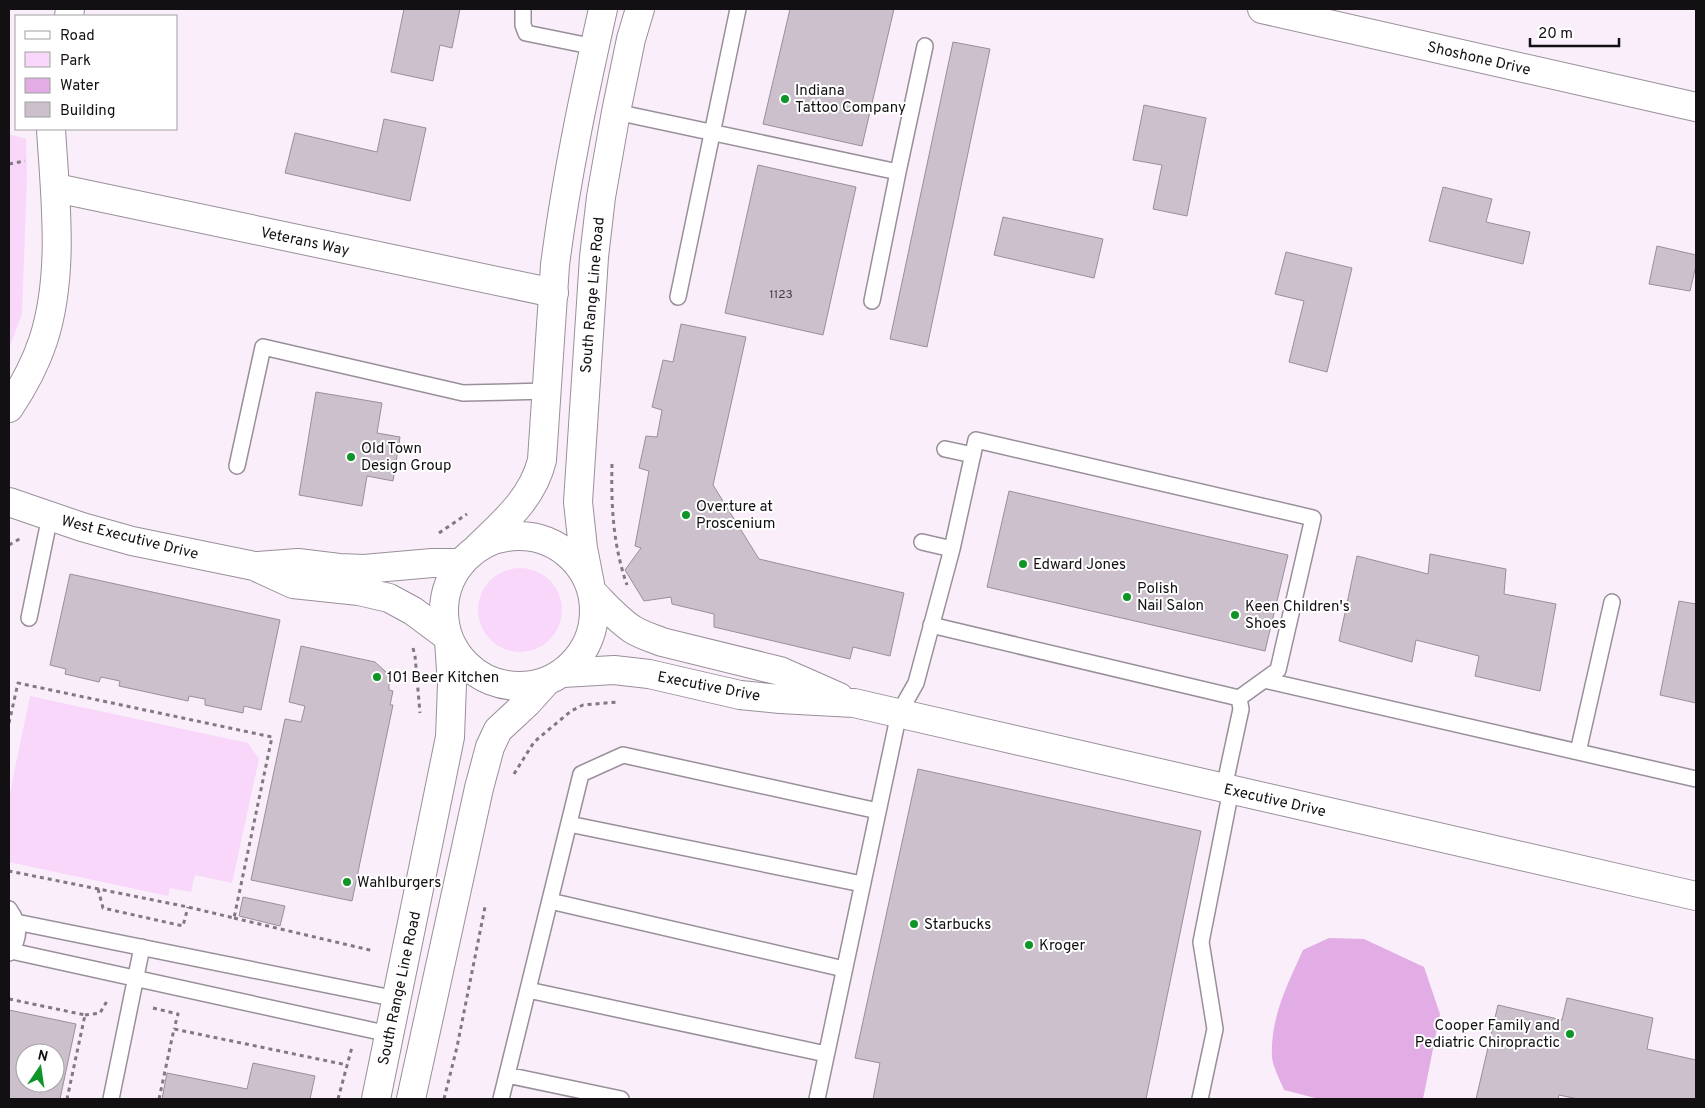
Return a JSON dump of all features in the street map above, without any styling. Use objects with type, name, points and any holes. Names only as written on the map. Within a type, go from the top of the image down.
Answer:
[{"type":"street","points":[[555,677],[523,686],[500,684],[478,675],[461,660],[449,638],[444,624],[444,608],[446,592],[452,576],[469,556],[510,517],[522,502],[538,475],[544,447],[555,265],[576,134],[603,9]]},
{"type":"street","name":"South Range Line Road","points":[[592,588],[583,548],[578,502],[594,249],[616,112],[631,39],[640,9]]},
{"type":"street","name":"Shoshone Drive","points":[[1262,9],[1696,107]]},
{"type":"street","points":[[9,408],[36,360],[44,340],[49,318],[55,274],[56,188],[51,130]]},
{"type":"street","name":"Veterans Way","points":[[56,188],[554,293]]},
{"type":"street","name":"West Executive Drive","points":[[9,502],[82,527],[132,541],[254,566],[292,584],[359,591],[388,598],[413,611],[449,638]]},
{"type":"street","points":[[411,1099],[485,762],[498,730],[555,677],[577,661],[587,646],[593,629],[595,611],[592,588],[581,567],[568,553],[551,542],[533,537],[513,536],[494,540],[469,556]]},
{"type":"street","name":"West Executive Drive","points":[[254,566],[298,564],[364,569],[432,563],[469,556]]},
{"type":"street","name":"Executive Drive","points":[[592,588],[617,617],[633,630],[646,636],[662,642],[780,671],[854,704]]},
{"type":"street","name":"South Range Line Road","points":[[376,1099],[450,736],[452,684],[449,638]]},
{"type":"street","name":"Executive Drive","points":[[555,677],[614,670],[649,674],[740,695],[780,700],[854,704],[1696,896]]},
{"type":"lane","points":[[523,9],[523,25],[526,33],[595,47]]},
{"type":"lane","points":[[678,297],[738,9]]},
{"type":"lane","points":[[872,301],[925,46]]},
{"type":"lane","points":[[616,112],[898,172]]},
{"type":"lane","points":[[237,466],[263,348],[463,393],[548,391]]},
{"type":"lane","points":[[817,1099],[899,713],[916,683],[931,624],[952,549],[976,440],[1313,518],[1278,670],[1239,698],[931,624]]},
{"type":"lane","points":[[945,449],[973,456]]},
{"type":"lane","points":[[29,618],[50,516]]},
{"type":"lane","points":[[922,542],[952,549]]},
{"type":"lane","points":[[1578,752],[1612,602]]},
{"type":"lane","points":[[1264,680],[1696,779]]},
{"type":"lane","points":[[1200,1099],[1215,1029],[1201,942],[1228,789],[1240,709],[1239,698]]},
{"type":"lane","points":[[501,1099],[581,774],[623,755],[878,811]]},
{"type":"lane","points":[[569,824],[862,884]]},
{"type":"lane","points":[[550,901],[844,969]]},
{"type":"lane","points":[[389,1034],[10,952],[18,937],[13,915],[142,947],[397,999]]},
{"type":"lane","points":[[111,1099],[142,947]]},
{"type":"lane","points":[[528,990],[826,1054]]},
{"type":"lane","points":[[507,1074],[621,1099]]},
{"type":"path","points":[[9,164],[31,160]]},
{"type":"path","points":[[612,462],[611,500],[615,541],[619,562],[628,588]]},
{"type":"path","points":[[9,545],[22,538]]},
{"type":"path","points":[[411,642],[415,656],[420,720]]},
{"type":"path","points":[[9,723],[18,682],[272,737],[234,918]]},
{"type":"path","points":[[511,779],[534,742],[571,711],[583,705],[619,702]]},
{"type":"path","points":[[9,871],[188,907],[374,951],[364,992]]},
{"type":"path","points":[[98,889],[103,908],[183,926],[188,907]]},
{"type":"path","points":[[444,1099],[457,1047],[486,904]]},
{"type":"path","points":[[9,999],[85,1015],[100,1013],[107,1000]]},
{"type":"path","points":[[150,1008],[178,1014],[159,1099]]},
{"type":"path","points":[[67,1099],[85,1015]]},
{"type":"path","points":[[338,1099],[356,1027]]},
{"type":"path","points":[[174,1029],[347,1065]]},
{"type":"green space","points":[[9,134],[26,139],[27,176],[22,314],[9,349]]},
{"type":"green space","points":[[520,568],[536,571],[550,580],[559,594],[562,610],[559,626],[550,640],[536,649],[520,652],[504,649],[490,640],[481,626],[478,610],[481,594],[490,580],[504,571]]},
{"type":"green space","points":[[30,696],[248,743],[259,759],[232,883],[195,875],[191,892],[170,888],[168,896],[9,862],[9,797]]},
{"type":"water","points":[[1329,938],[1364,939],[1424,967],[1440,1014],[1423,1099],[1319,1099],[1284,1090],[1272,1057],[1274,1028],[1281,1001],[1303,950]]},
{"type":"building","points":[[404,9],[460,9],[452,48],[440,45],[433,81],[391,72]]},
{"type":"building","points":[[790,9],[894,9],[862,146],[763,124]]},
{"type":"building","points":[[953,42],[990,49],[927,347],[890,339]]},
{"type":"building","points":[[1144,105],[1206,118],[1187,216],[1153,209],[1162,165],[1133,160]]},
{"type":"building","points":[[384,119],[426,128],[410,201],[285,173],[295,133],[377,152]]},
{"type":"building","points":[[758,165],[856,187],[823,335],[725,313]]},
{"type":"building","points":[[1443,187],[1492,199],[1486,222],[1530,232],[1523,264],[1429,241]]},
{"type":"building","points":[[1003,217],[1103,239],[1094,278],[994,255]]},
{"type":"building","points":[[1657,246],[1696,255],[1696,265],[1690,291],[1649,284]]},
{"type":"building","points":[[1286,252],[1352,268],[1327,372],[1289,362],[1304,301],[1275,294]]},
{"type":"building","name":"Overture at Proscenium","points":[[681,324],[746,337],[713,485],[759,559],[904,593],[890,656],[853,647],[850,659],[714,627],[714,614],[672,604],[671,597],[644,601],[625,570],[641,548],[635,546],[649,471],[639,468],[646,436],[657,437],[662,410],[652,407],[663,360],[673,362]]},
{"type":"building","name":"Old Town Design Group","points":[[316,392],[382,403],[377,433],[400,437],[393,481],[367,476],[362,506],[299,495]]},
{"type":"building","points":[[1009,491],[1288,555],[1265,651],[987,587]]},
{"type":"building","points":[[1430,554],[1506,569],[1504,594],[1556,604],[1540,691],[1475,676],[1479,656],[1416,640],[1412,662],[1339,641],[1357,556],[1428,574]]},
{"type":"building","points":[[70,574],[280,620],[261,710],[244,706],[243,713],[205,705],[205,699],[189,696],[188,701],[119,686],[120,681],[101,677],[99,682],[65,674],[66,669],[50,665]]},
{"type":"building","points":[[1679,601],[1696,604],[1696,703],[1660,695]]},
{"type":"building","points":[[301,646],[375,662],[386,672],[389,680],[389,690],[393,691],[390,705],[393,705],[352,901],[251,880],[285,719],[301,722],[305,706],[289,702]]},
{"type":"building","name":"Kroger","points":[[918,769],[1201,831],[1146,1099],[873,1099],[880,1063],[855,1058]]},
{"type":"building","points":[[243,897],[285,906],[280,926],[239,916]]},
{"type":"building","name":"Cooper Family and Pediatric Chiropractic","points":[[1567,998],[1653,1018],[1647,1049],[1696,1060],[1696,1099],[1578,1099],[1559,1095],[1558,1099],[1476,1099],[1498,1005],[1562,1020]]},
{"type":"building","points":[[9,1010],[76,1024],[65,1076],[65,1043],[15,1043],[15,1093],[61,1093],[60,1099],[9,1099]]},
{"type":"building","points":[[253,1063],[315,1076],[310,1099],[162,1099],[167,1073],[247,1089]]},
{"type":"place","name":"Indiana Tattoo Company","points":[[785,99]]},
{"type":"place","name":"Old Town Design Group","points":[[351,457]]},
{"type":"place","name":"Overture at Proscenium","points":[[686,515]]},
{"type":"place","name":"Edward Jones","points":[[1023,564]]},
{"type":"place","name":"Polish Nail Salon","points":[[1127,597]]},
{"type":"place","name":"Keen Children's Shoes","points":[[1235,615]]},
{"type":"place","name":"101 Beer Kitchen","points":[[377,677]]},
{"type":"place","name":"Wahlburgers","points":[[347,882]]},
{"type":"place","name":"Starbucks","points":[[914,924]]},
{"type":"place","name":"Kroger","points":[[1029,945]]},
{"type":"place","name":"Cooper Family and Pediatric Chiropractic","points":[[1570,1034]]}]
